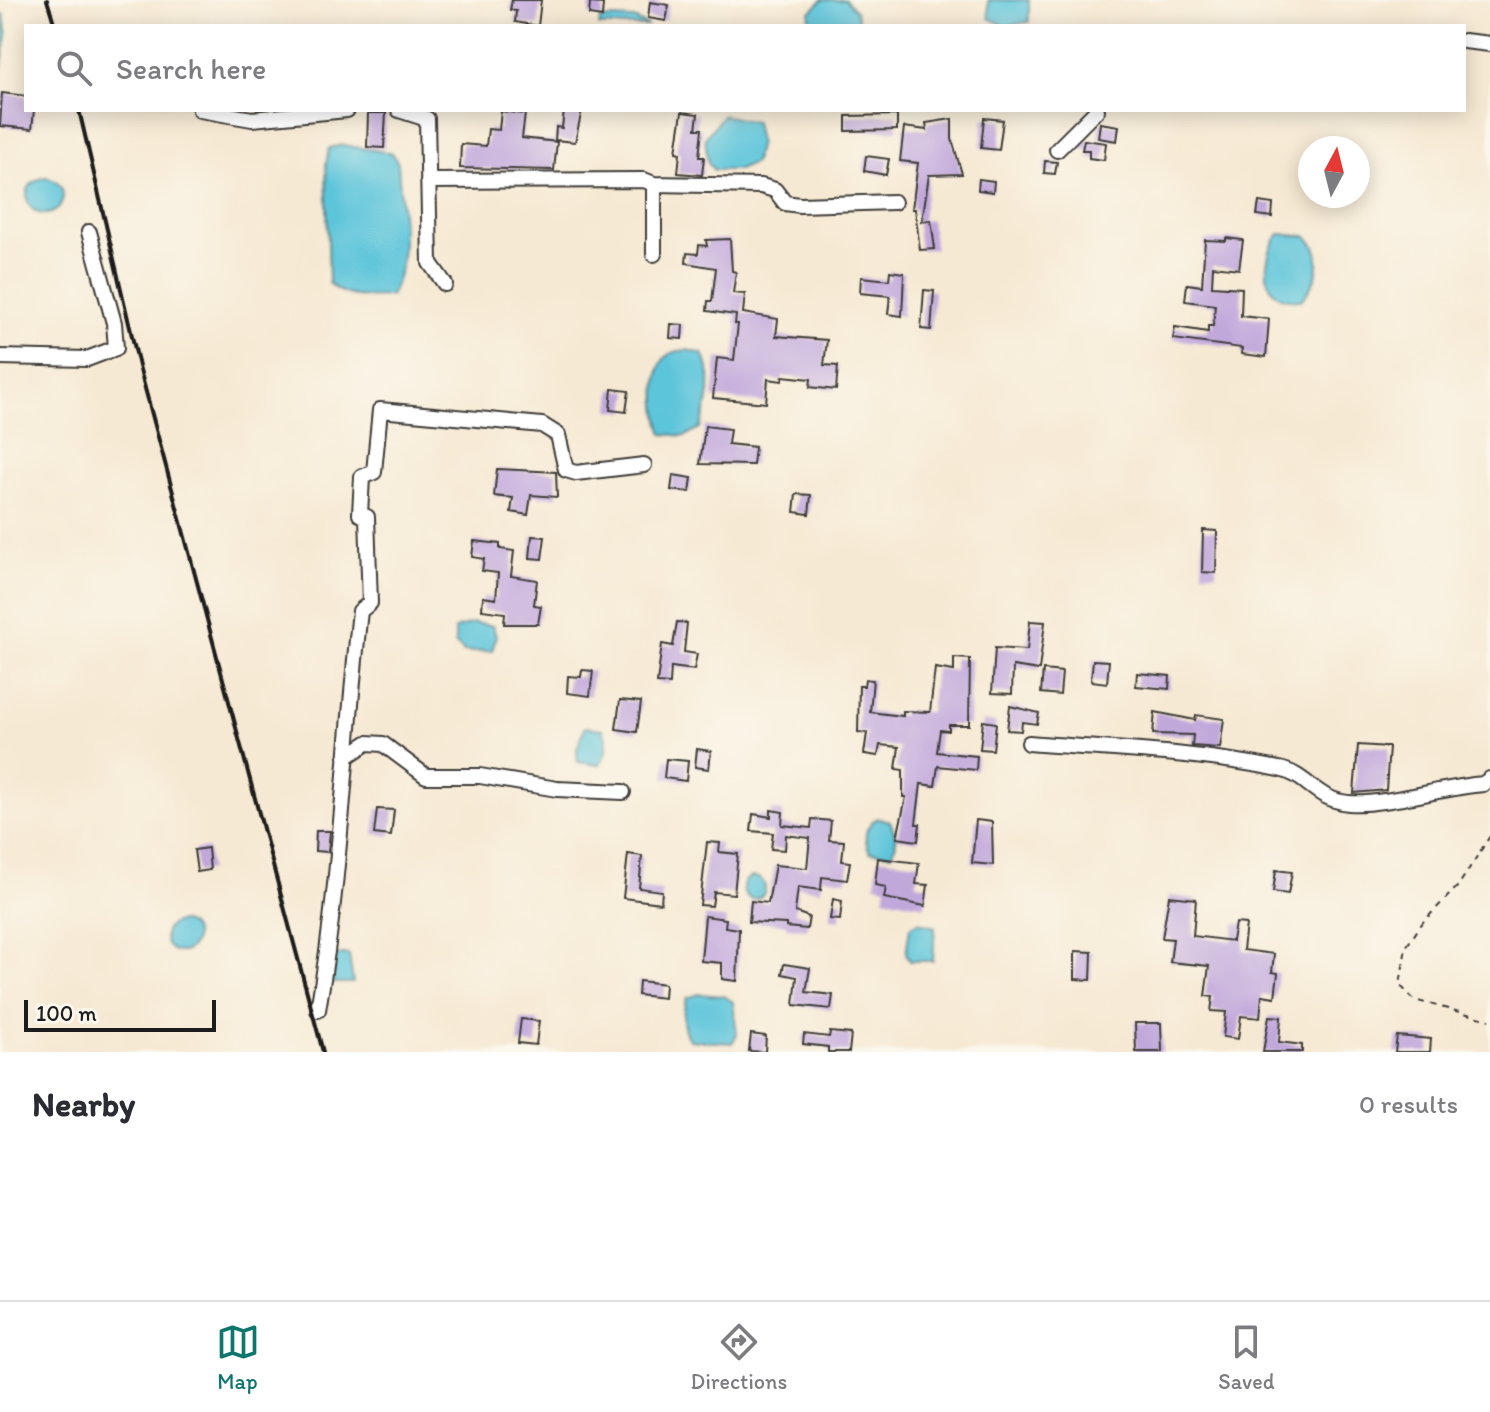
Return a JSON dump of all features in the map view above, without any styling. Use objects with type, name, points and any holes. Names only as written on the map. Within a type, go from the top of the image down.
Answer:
[{"type":"street","points":[[1466,41],[1490,44]]},
{"type":"street","points":[[212,112],[252,119],[326,112]]},
{"type":"street","points":[[409,112],[427,119],[430,263],[445,284]]},
{"type":"street","points":[[1057,150],[1095,112]]},
{"type":"street","points":[[428,181],[644,180],[654,184],[761,186],[775,190],[785,203],[800,205],[894,202]]},
{"type":"street","points":[[654,184],[654,254]]},
{"type":"street","points":[[0,357],[87,359],[116,348],[114,323],[89,232]]},
{"type":"street","points":[[318,1010],[334,917],[360,611],[370,603],[367,517],[360,514],[359,494],[362,477],[374,472],[380,410],[542,425],[558,435],[566,470],[576,473],[644,465]]},
{"type":"street","points":[[346,757],[367,743],[383,744],[426,776],[480,776],[557,789],[623,792]]},
{"type":"street","points":[[1029,743],[1172,752],[1284,769],[1301,778],[1311,790],[1350,803],[1483,784],[1490,779]]},
{"type":"path","points":[[1490,836],[1458,886],[1423,922],[1406,947],[1400,985],[1414,1000],[1490,1020]]},
{"type":"water","points":[[822,0],[845,0],[856,11],[859,24],[809,24],[810,12]]},
{"type":"water","points":[[988,0],[1029,0],[1029,22],[1001,24],[989,18]]},
{"type":"water","points":[[0,14],[4,15],[7,36],[0,75]]},
{"type":"water","points":[[634,19],[644,24],[599,24],[600,20]]},
{"type":"water","points":[[723,115],[755,122],[759,142],[754,163],[738,170],[714,170],[708,163],[705,138]]},
{"type":"water","points":[[342,145],[392,153],[398,163],[403,249],[397,282],[390,296],[350,295],[329,283],[326,164],[329,148]]},
{"type":"water","points":[[45,178],[58,183],[63,196],[58,209],[45,214],[32,209],[27,196],[32,183]]},
{"type":"water","points":[[1280,234],[1306,236],[1317,251],[1318,268],[1312,285],[1301,300],[1279,296],[1268,281],[1269,255]]},
{"type":"water","points":[[687,350],[703,354],[707,363],[710,381],[706,410],[700,428],[685,436],[663,434],[657,405],[659,370],[668,355]]},
{"type":"water","points":[[474,623],[493,626],[496,637],[492,651],[464,652],[455,643],[455,629]]},
{"type":"water","points":[[585,727],[603,729],[606,748],[599,765],[578,762],[577,749]]},
{"type":"water","points":[[878,818],[890,821],[892,825],[896,842],[892,854],[870,852],[868,847],[867,828]]},
{"type":"water","points":[[750,877],[758,877],[765,888],[758,899],[750,899],[743,892],[743,884]]},
{"type":"water","points":[[180,922],[191,926],[195,937],[191,948],[180,952],[169,948],[165,937],[169,926]]},
{"type":"water","points":[[918,922],[935,927],[933,961],[910,961],[906,953],[910,927]]},
{"type":"water","points":[[349,955],[353,983],[332,983],[336,956]]},
{"type":"water","points":[[699,994],[724,996],[733,1002],[737,1034],[732,1043],[689,1040],[684,1025],[684,1009],[687,998]]},
{"type":"building","points":[[512,0],[541,0],[538,24],[515,22],[516,11],[510,10]]},
{"type":"building","points":[[650,2],[669,5],[666,21],[648,18]]},
{"type":"building","points":[[590,3],[603,4],[602,17],[589,15]]},
{"type":"building","points":[[2,93],[24,96],[24,112],[34,112],[32,129],[0,126]]},
{"type":"building","points":[[501,112],[525,114],[522,138],[557,142],[554,170],[460,168],[461,144],[486,146],[488,129],[499,130]]},
{"type":"building","points":[[564,112],[582,112],[575,142],[555,140],[556,127],[562,128]]},
{"type":"building","points":[[682,112],[698,114],[696,129],[702,129],[699,157],[704,157],[702,175],[678,173],[680,153],[676,152]]},
{"type":"building","points":[[368,113],[386,113],[384,148],[367,147]]},
{"type":"building","points":[[897,115],[897,130],[846,131],[846,116]]},
{"type":"building","points":[[984,118],[1003,120],[999,150],[981,148]]},
{"type":"building","points":[[952,119],[952,139],[962,174],[929,175],[922,221],[931,220],[935,249],[920,250],[915,209],[912,209],[918,163],[900,161],[904,127],[927,130],[926,123]]},
{"type":"building","points":[[1100,123],[1119,126],[1117,141],[1098,138]]},
{"type":"building","points":[[1084,140],[1106,143],[1104,160],[1089,158],[1089,150],[1082,150]]},
{"type":"building","points":[[866,156],[889,159],[886,175],[864,171]]},
{"type":"building","points":[[1045,161],[1057,162],[1055,174],[1044,173]]},
{"type":"building","points":[[979,179],[994,181],[993,192],[978,190]]},
{"type":"building","points":[[1259,202],[1273,204],[1272,217],[1257,215]]},
{"type":"building","points":[[1226,238],[1243,240],[1239,269],[1213,266],[1212,286],[1242,288],[1241,316],[1269,319],[1266,357],[1241,354],[1242,348],[1173,339],[1175,327],[1208,332],[1208,326],[1213,326],[1215,305],[1185,301],[1187,284],[1202,286],[1205,240],[1226,241]]},
{"type":"building","points":[[730,239],[732,271],[736,272],[733,293],[745,294],[743,313],[778,319],[776,336],[827,340],[824,365],[838,366],[836,390],[810,387],[811,379],[783,376],[782,381],[768,379],[766,403],[713,398],[717,358],[734,360],[738,324],[735,324],[736,315],[707,311],[708,301],[712,301],[716,268],[686,263],[687,253],[698,254],[699,245],[707,246],[706,240]]},
{"type":"building","points":[[890,271],[904,273],[902,316],[888,314],[890,296],[860,293],[861,277],[889,280]]},
{"type":"building","points":[[924,290],[934,291],[931,330],[921,329]]},
{"type":"building","points":[[671,324],[683,325],[682,339],[670,338]]},
{"type":"building","points":[[612,389],[629,391],[626,412],[610,410]]},
{"type":"building","points":[[705,426],[730,429],[728,444],[755,447],[753,465],[700,464]]},
{"type":"building","points":[[497,469],[556,472],[557,497],[531,495],[528,515],[511,512],[513,498],[494,496]]},
{"type":"building","points":[[673,475],[692,478],[690,492],[671,490]]},
{"type":"building","points":[[796,494],[811,495],[809,514],[794,512]]},
{"type":"building","points":[[1203,530],[1217,531],[1216,573],[1202,572]]},
{"type":"building","points":[[532,536],[545,537],[542,559],[530,558]]},
{"type":"building","points":[[474,541],[500,544],[500,549],[514,551],[511,576],[537,580],[534,605],[541,606],[538,624],[504,624],[505,613],[482,610],[483,597],[496,599],[498,573],[482,571],[484,559],[472,557]]},
{"type":"building","points":[[1030,621],[1045,622],[1039,670],[1013,666],[1012,694],[992,693],[995,648],[1027,650]]},
{"type":"building","points":[[677,622],[687,623],[684,652],[697,654],[694,670],[671,667],[670,684],[657,683],[662,644],[673,646]]},
{"type":"building","points":[[954,658],[970,659],[969,725],[949,725],[949,731],[940,730],[937,752],[977,756],[976,770],[938,766],[935,786],[921,784],[916,824],[920,824],[918,841],[897,838],[906,797],[903,797],[903,770],[896,769],[899,747],[880,745],[878,756],[864,754],[867,733],[858,732],[859,686],[864,686],[865,679],[873,680],[870,712],[903,716],[903,711],[930,712],[935,668],[954,671]]},
{"type":"building","points":[[1093,660],[1109,661],[1107,683],[1091,681]]},
{"type":"building","points":[[582,670],[593,671],[590,696],[567,693],[568,676],[581,677]]},
{"type":"building","points":[[1043,670],[1062,672],[1060,695],[1041,693]]},
{"type":"building","points":[[1137,673],[1170,676],[1169,689],[1136,686]]},
{"type":"building","points":[[620,700],[641,702],[637,732],[616,729]]},
{"type":"building","points":[[1010,706],[1039,713],[1037,724],[1022,722],[1021,731],[1007,730]]},
{"type":"building","points":[[1155,712],[1195,720],[1196,715],[1224,719],[1220,748],[1192,746],[1193,735],[1153,734]]},
{"type":"building","points":[[983,721],[996,723],[993,750],[980,749]]},
{"type":"building","points":[[1358,745],[1389,747],[1386,790],[1354,793]]},
{"type":"building","points":[[697,749],[711,751],[709,769],[695,767]]},
{"type":"building","points":[[666,759],[688,761],[686,781],[664,778]]},
{"type":"building","points":[[377,809],[394,810],[391,836],[374,834]]},
{"type":"building","points":[[771,810],[783,812],[782,825],[811,828],[812,819],[831,821],[829,840],[844,841],[842,861],[850,862],[847,880],[822,877],[821,890],[798,887],[795,912],[809,917],[807,929],[786,927],[786,924],[749,922],[751,901],[768,903],[775,865],[807,868],[810,838],[786,835],[785,850],[771,849],[773,833],[751,831],[753,814],[771,817]]},
{"type":"building","points":[[976,820],[992,822],[993,865],[972,863]]},
{"type":"building","points":[[316,831],[330,831],[328,852],[315,851]]},
{"type":"building","points":[[707,842],[720,843],[719,852],[738,854],[734,894],[714,892],[712,906],[700,905]]},
{"type":"building","points":[[208,848],[210,870],[197,872],[194,850]]},
{"type":"building","points":[[628,854],[642,856],[639,888],[662,891],[661,903],[623,898]]},
{"type":"building","points":[[878,858],[919,863],[916,884],[928,885],[925,906],[884,898],[886,887],[875,885]]},
{"type":"building","points":[[1276,870],[1292,872],[1288,894],[1273,892]]},
{"type":"building","points":[[1169,896],[1196,899],[1193,936],[1232,941],[1235,923],[1246,924],[1243,950],[1274,954],[1272,972],[1278,973],[1275,997],[1262,995],[1260,1018],[1241,1016],[1238,1039],[1223,1037],[1226,1012],[1211,1011],[1213,997],[1205,996],[1209,966],[1170,962],[1173,939],[1162,938]]},
{"type":"building","points":[[833,899],[842,901],[840,920],[830,919]]},
{"type":"building","points":[[705,916],[726,919],[725,927],[739,929],[737,981],[722,979],[722,963],[701,961]]},
{"type":"building","points":[[1075,951],[1092,952],[1091,980],[1075,979]]},
{"type":"building","points":[[784,964],[810,968],[806,992],[833,995],[831,1009],[794,1005],[797,977],[782,974]]},
{"type":"building","points":[[639,981],[665,984],[664,998],[638,995]]},
{"type":"building","points":[[1269,1016],[1281,1017],[1279,1042],[1302,1045],[1302,1052],[1263,1052]]},
{"type":"building","points":[[521,1019],[539,1021],[536,1045],[518,1043]]},
{"type":"building","points":[[1135,1023],[1161,1023],[1162,1052],[1136,1052]]},
{"type":"building","points":[[830,1032],[851,1034],[849,1052],[828,1052],[828,1047],[803,1044],[804,1034],[829,1037]]},
{"type":"building","points":[[751,1034],[766,1036],[765,1052],[749,1051]]},
{"type":"building","points":[[1397,1036],[1431,1039],[1430,1052],[1395,1052]]},
{"type":"railway","points":[[47,0],[54,24]]},
{"type":"railway","points":[[79,112],[139,366],[323,1052]]}]
